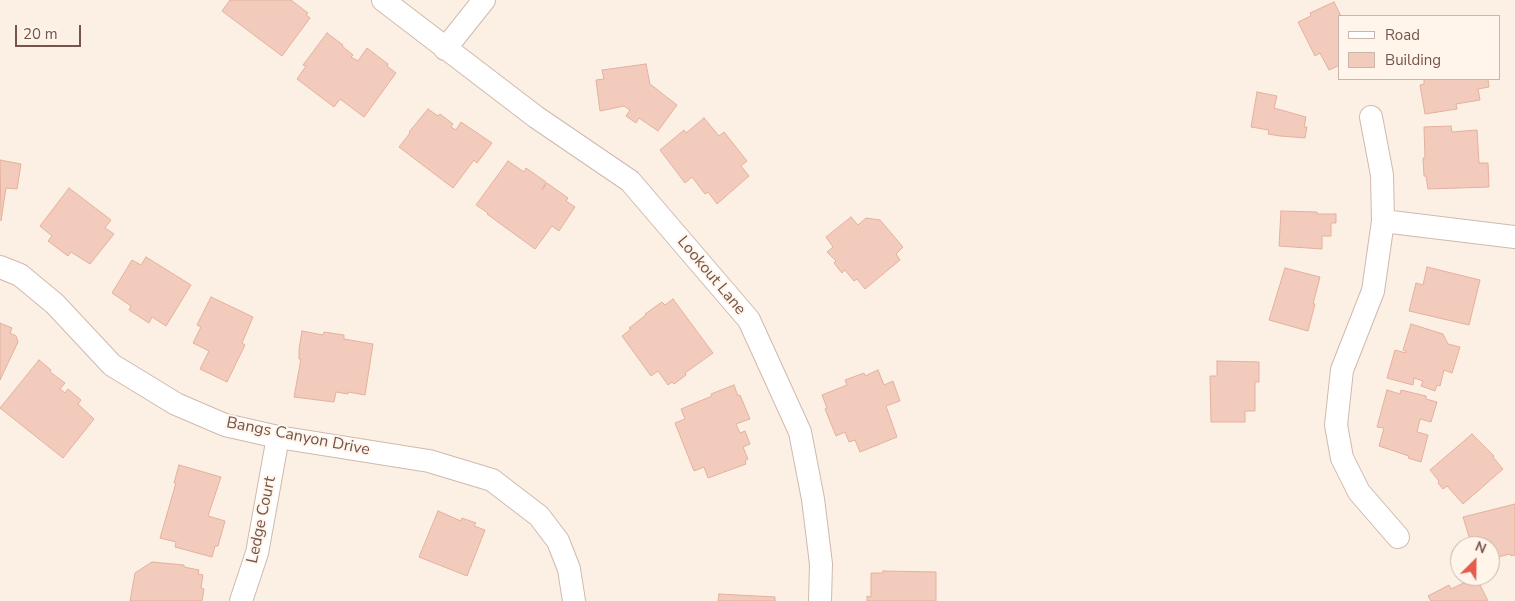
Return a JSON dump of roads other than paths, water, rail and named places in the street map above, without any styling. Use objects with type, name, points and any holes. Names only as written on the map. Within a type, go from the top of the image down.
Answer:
[{"type":"street","name":"Lookout Lane","points":[[383,0],[536,117],[630,181],[749,320],[800,432],[813,499],[822,564],[820,601]]},
{"type":"street","points":[[445,48],[484,0]]},
{"type":"street","points":[[1371,117],[1382,175],[1383,221],[1373,291],[1342,370],[1336,425],[1342,458],[1359,492],[1398,537]]},
{"type":"street","points":[[1383,221],[1515,237]]},
{"type":"street","name":"Bangs Canyon Drive","points":[[0,268],[20,275],[55,304],[112,365],[176,404],[225,425],[278,437],[429,461],[492,480],[539,516],[558,541],[569,569],[574,601]]},
{"type":"street","name":"Ledge Court","points":[[241,601],[257,553],[278,437]]}]
